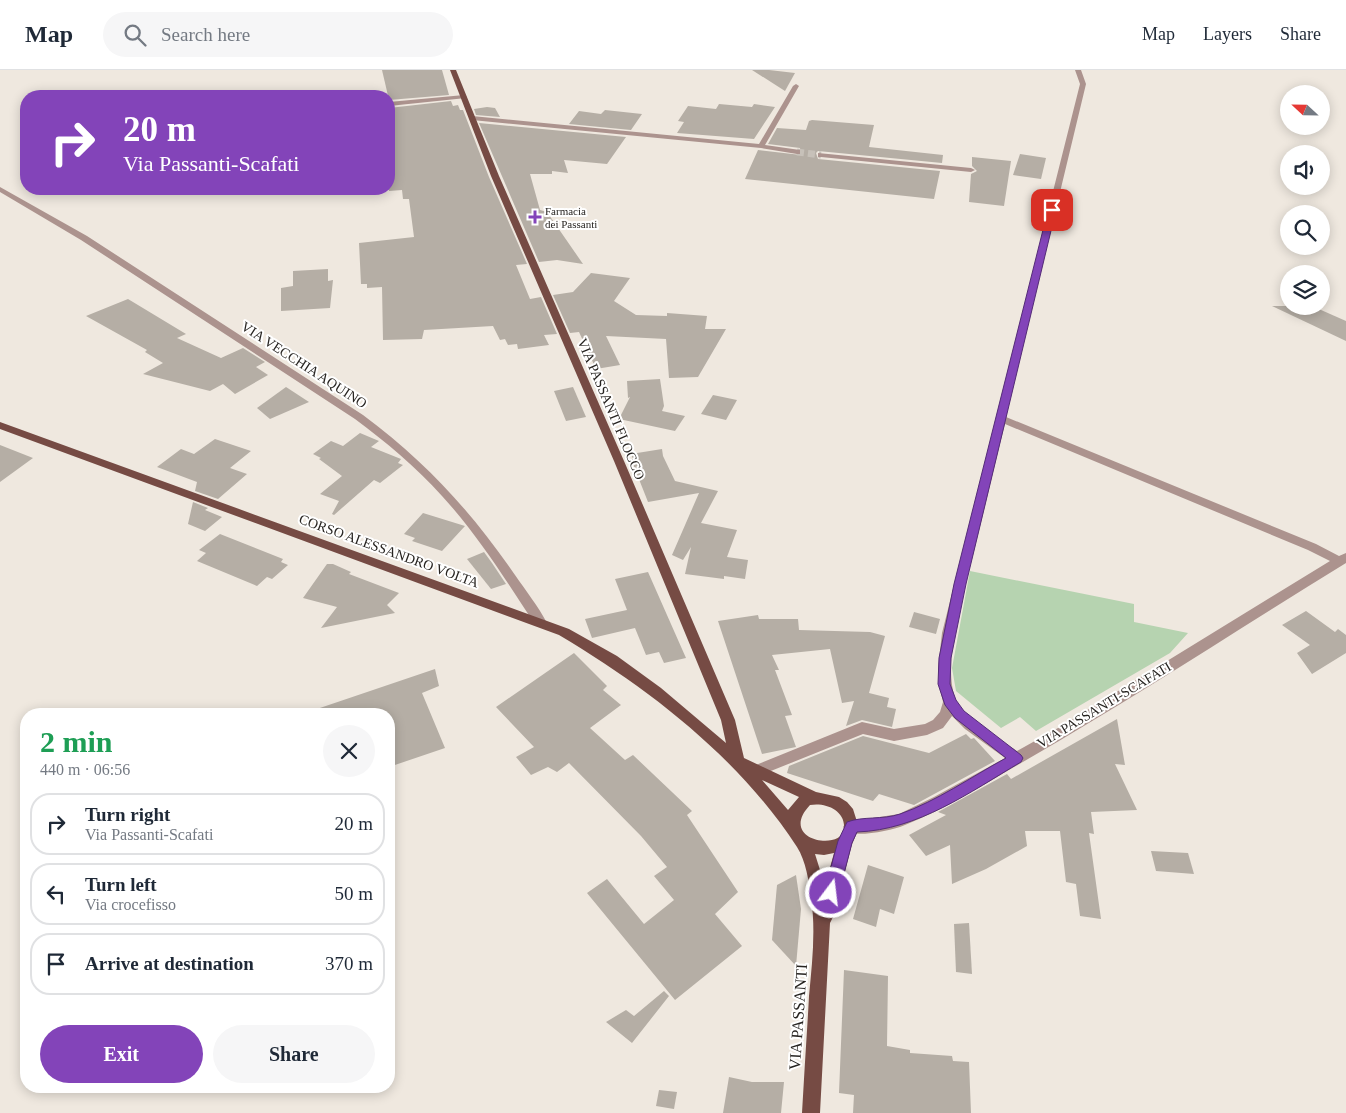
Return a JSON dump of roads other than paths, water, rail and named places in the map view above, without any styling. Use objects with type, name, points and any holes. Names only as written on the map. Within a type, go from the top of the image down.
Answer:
[{"type":"main road","name":"VIA PASSANTI FLOCCO","points":[[453,70],[495,176],[619,461],[728,720],[736,761]]},
{"type":"main road","name":"CORSO ALESSANDRO VOLTA","points":[[0,425],[541,623],[586,644],[637,678],[736,761]]},
{"type":"main road","points":[[736,761],[815,798],[833,800],[847,811],[848,834],[838,846],[820,849],[802,841],[792,826],[736,761]]},
{"type":"main road","points":[[792,826],[795,811],[800,804],[815,798]]},
{"type":"main road","name":"VIA PASSANTI","points":[[822,924],[848,834]]},
{"type":"main road","name":"VIA PASSANTI","points":[[802,841],[813,864],[822,924],[811,1113]]},
{"type":"street","points":[[1016,758],[959,715],[950,702],[944,684],[945,658],[960,584],[1083,84],[1078,70]]},
{"type":"street","points":[[761,146],[796,86]]},
{"type":"street","points":[[395,103],[464,97]]},
{"type":"street","points":[[472,118],[761,146],[797,152]]},
{"type":"street","points":[[821,155],[971,170]]},
{"type":"street","name":"VIA VECCHIA AQUINO","points":[[0,189],[98,247],[359,417],[394,443],[433,480],[470,522],[541,623]]},
{"type":"street","points":[[1000,418],[1342,559]]},
{"type":"street","name":"VIA PASSANTI-SCAFATI","points":[[848,834],[902,820],[939,802],[1071,727],[1342,559]]},
{"type":"street","points":[[756,770],[862,728],[894,735],[927,729],[938,724],[946,716],[950,702]]},
{"type":"tunnel","points":[[797,152],[821,155]]},
{"type":"place","name":"Farmacia dei Passanti","points":[[535,217]]}]
